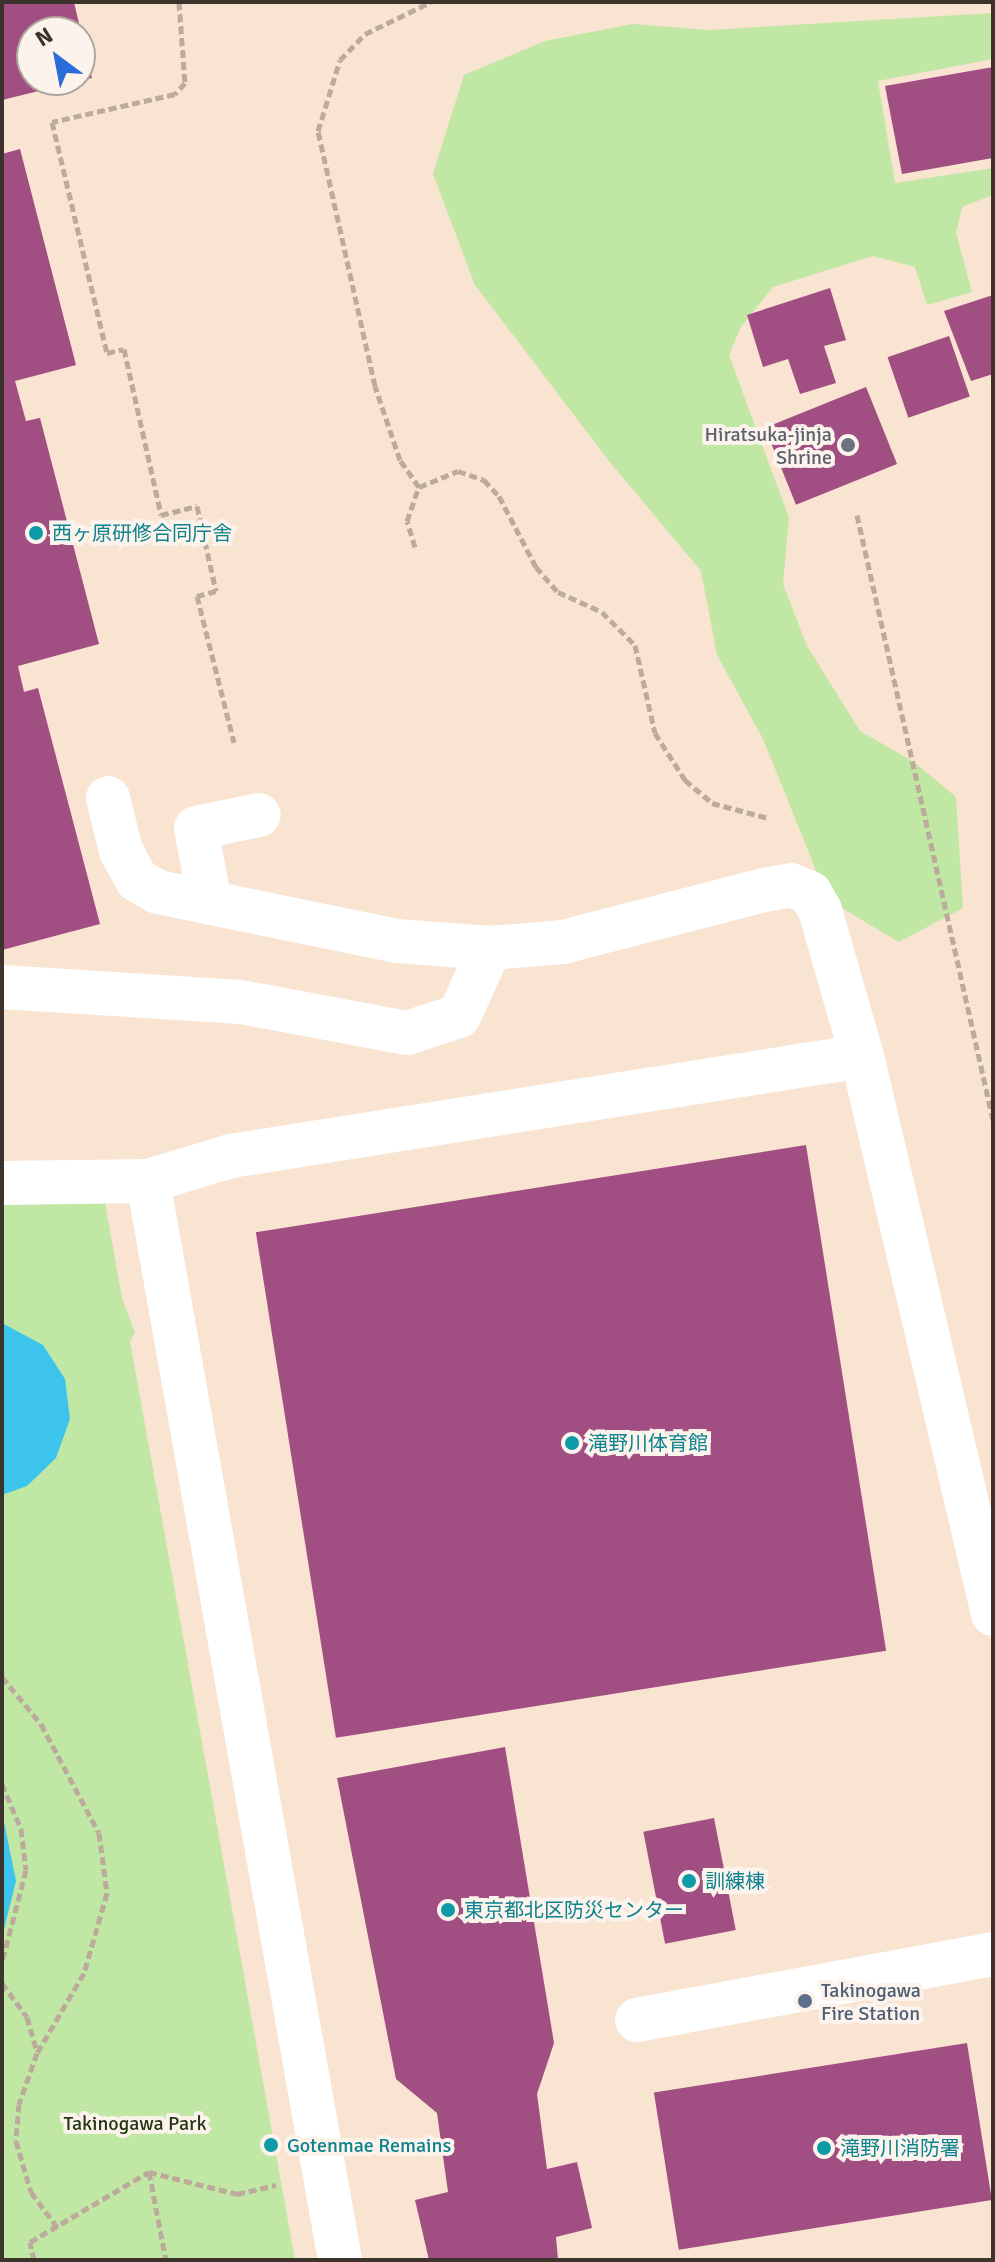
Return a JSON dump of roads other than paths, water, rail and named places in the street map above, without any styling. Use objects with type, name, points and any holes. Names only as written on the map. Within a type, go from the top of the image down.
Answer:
[{"type":"lane","points":[[108,798],[121,851],[137,880],[158,892],[397,941],[490,948],[563,942],[791,885],[810,893],[820,910],[862,1056],[993,1614]]},
{"type":"lane","points":[[210,903],[196,828],[259,815]]},
{"type":"lane","points":[[2,987],[241,1002],[407,1033],[459,1016],[490,948]]},
{"type":"lane","points":[[2,1183],[148,1181],[231,1156],[862,1056]]},
{"type":"lane","points":[[148,1181],[340,2260]]},
{"type":"lane","points":[[637,2020],[993,1954]]},
{"type":"water","points":[[2,1323],[43,1345],[65,1379],[70,1419],[56,1458],[27,1486],[2,1495]]},
{"type":"water","points":[[2,1812],[16,1881],[2,1937]]},
{"type":"place","name":"Hiratsuka-jinja Shrine","points":[[848,445]]},
{"type":"place","name":"西ヶ原研修合同庁舎","points":[[36,533]]},
{"type":"place","name":"滝野川体育館","points":[[572,1443]]},
{"type":"place","name":"訓練棟","points":[[689,1881]]},
{"type":"place","name":"東京都北区防災センター","points":[[448,1910]]},
{"type":"place","name":"Takinogawa Fire Station","points":[[805,2001]]},
{"type":"place","name":"Gotenmae Remains","points":[[271,2145]]},
{"type":"place","name":"滝野川消防署","points":[[824,2148]]},
{"type":"park label","name":"Takinogawa Park","points":[[135,2123]]}]
